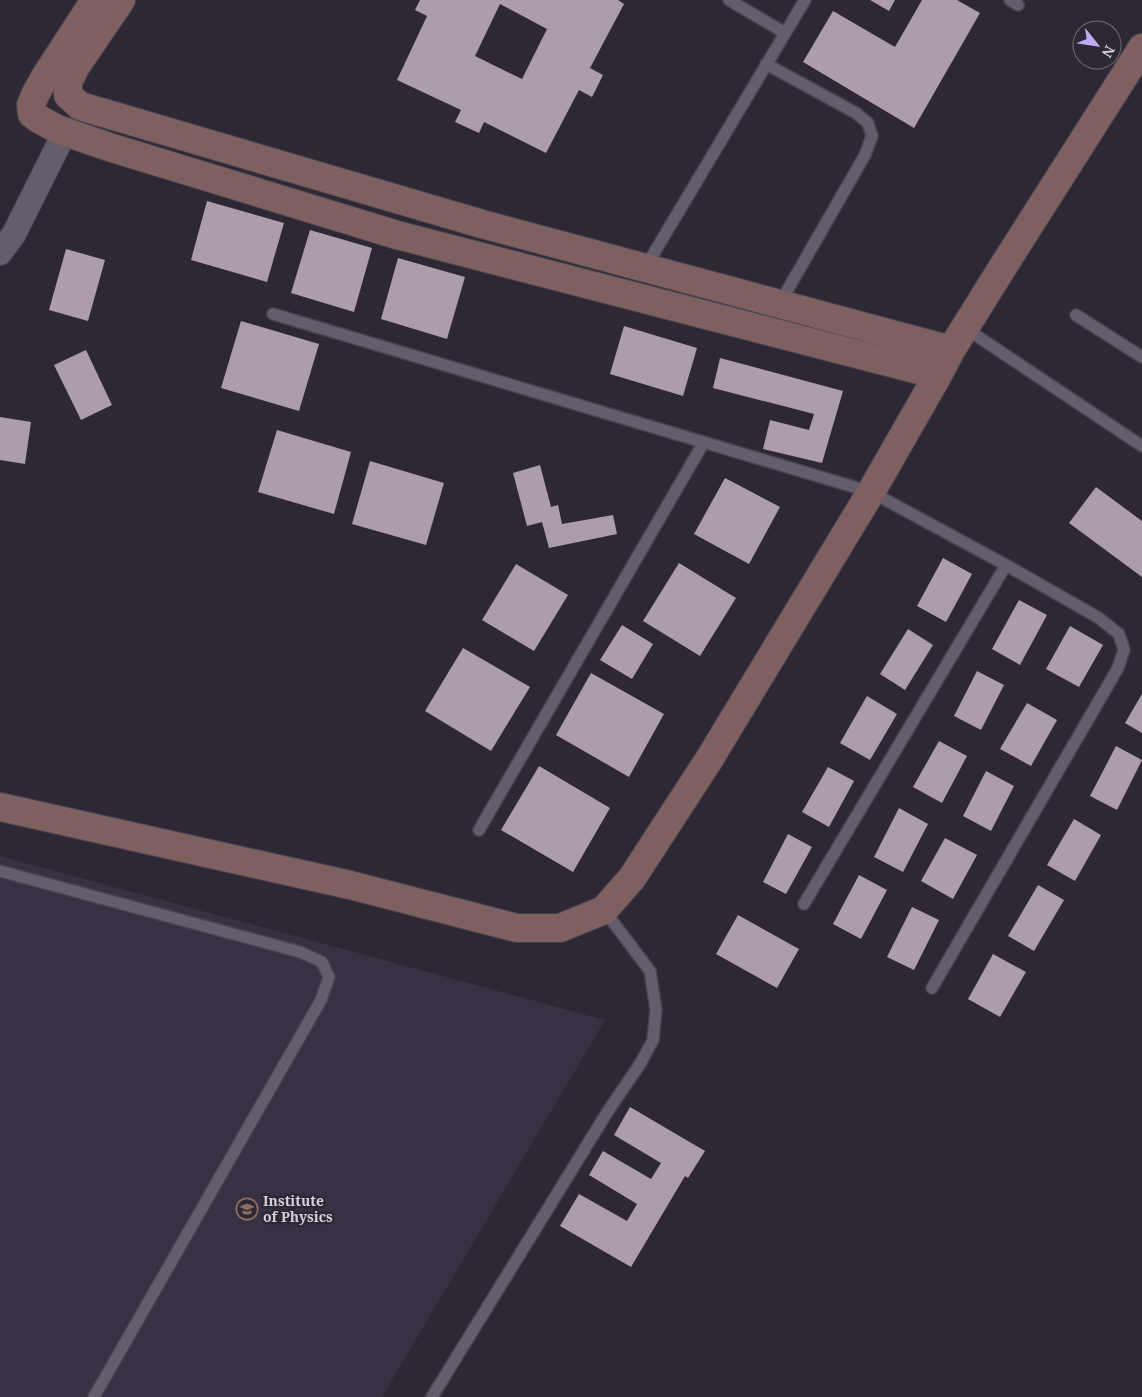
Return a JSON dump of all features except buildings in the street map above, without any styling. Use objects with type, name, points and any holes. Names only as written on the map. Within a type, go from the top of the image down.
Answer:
[{"type":"street","points":[[95,0],[45,77],[31,105],[32,114],[65,132],[118,150],[398,235],[938,375]]},
{"type":"street","points":[[121,0],[76,66],[68,82],[68,95],[80,106],[482,224],[779,304],[958,339]]},
{"type":"street","points":[[0,807],[350,885],[516,928],[560,928],[604,910],[632,878],[710,758],[871,492],[958,339],[1142,48]]},
{"type":"street","points":[[0,253],[14,234],[65,132]]},
{"type":"lane","points":[[729,0],[785,33]]},
{"type":"lane","points":[[645,268],[805,0]]},
{"type":"lane","points":[[766,64],[856,113],[868,123],[872,136],[865,156],[779,304]]},
{"type":"lane","points":[[273,314],[871,492],[1006,565],[1098,618],[1119,634],[1124,650],[1118,668],[932,988]]},
{"type":"lane","points":[[1076,315],[1142,357]]},
{"type":"lane","points":[[958,339],[1142,446]]},
{"type":"lane","points":[[480,830],[704,442]]},
{"type":"lane","points":[[804,904],[1006,565]]},
{"type":"lane","points":[[0,871],[300,952],[322,962],[329,977],[320,1000],[94,1397]]},
{"type":"lane","points":[[432,1397],[603,1119],[640,1064],[653,1040],[656,1010],[650,971],[604,910]]},
{"type":"shaded area","name":"Institute of Physics","points":[[0,856],[605,1020],[382,1397],[0,1397]]},
{"type":"place","name":"Institute of Physics","points":[[247,1209]]}]
